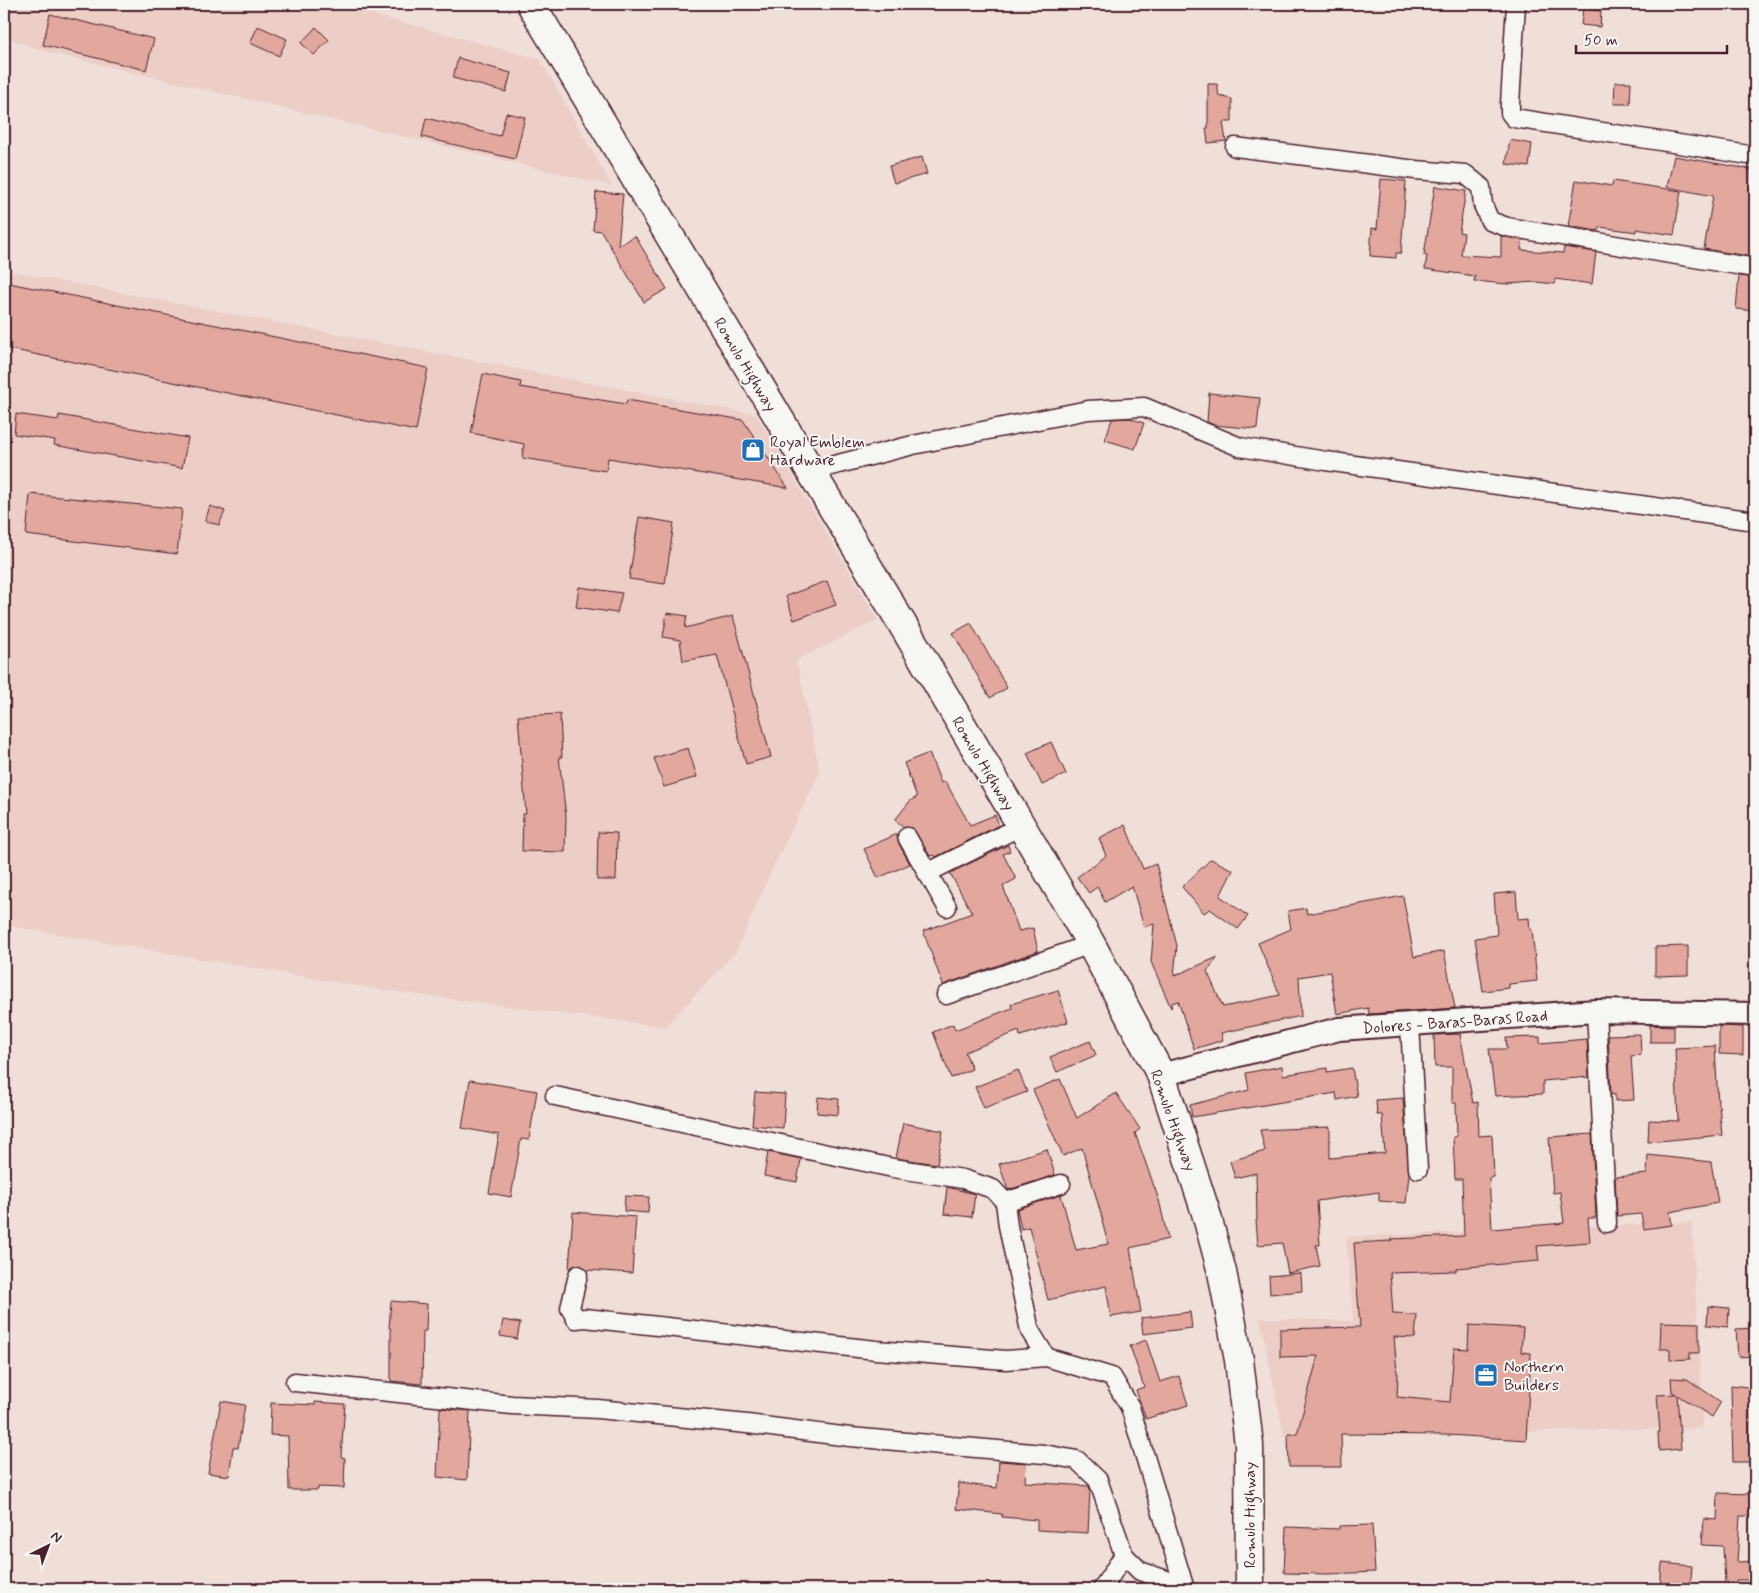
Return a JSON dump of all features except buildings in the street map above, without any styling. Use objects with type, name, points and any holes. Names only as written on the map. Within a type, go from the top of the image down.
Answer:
[{"type":"highway","name":"Romulo Highway","points":[[531,4],[811,471],[1091,944],[1161,1075],[1206,1213],[1222,1272],[1239,1360],[1248,1445],[1250,1589]]},
{"type":"street","points":[[1516,4],[1510,104],[1510,113],[1514,118],[1755,156]]},
{"type":"street","points":[[1235,146],[1416,170],[1465,174],[1481,187],[1483,205],[1490,221],[1507,227],[1755,268]]},
{"type":"street","points":[[811,471],[913,444],[1088,410],[1144,407],[1240,447],[1326,461],[1755,521]]},
{"type":"street","points":[[927,873],[1021,826]]},
{"type":"street","points":[[907,837],[947,907]]},
{"type":"street","points":[[946,995],[1091,944]]},
{"type":"street","points":[[1596,1011],[1607,1223]]},
{"type":"street","name":"Dolores - Baras-Baras Road","points":[[1161,1075],[1339,1030],[1596,1011],[1755,1014]]},
{"type":"street","points":[[1410,1024],[1418,1169]]},
{"type":"street","points":[[555,1096],[894,1168],[963,1180],[993,1189],[1005,1202],[1008,1226],[1030,1331],[1046,1357]]},
{"type":"street","points":[[1005,1202],[1061,1184]]},
{"type":"street","points":[[578,1275],[570,1308],[576,1319],[585,1318],[885,1351],[1006,1360],[1046,1357],[1112,1376],[1130,1407],[1185,1588]]},
{"type":"street","points":[[295,1382],[512,1405],[598,1409],[747,1424],[850,1437],[1044,1454],[1077,1460],[1098,1480],[1124,1555],[1140,1571],[1185,1588]]},
{"type":"street","points":[[1102,1589],[1124,1555]]},
{"type":"shaded area","points":[[4,4],[333,4],[540,59],[612,186],[51,53],[4,37]]},
{"type":"shaded area","points":[[4,270],[757,415],[878,620],[797,660],[820,773],[773,867],[736,952],[665,1027],[381,990],[4,925]]},
{"type":"shaded area","name":"Northern Builders","points":[[1692,1222],[1703,1428],[1284,1436],[1260,1318],[1353,1321],[1346,1237]]},
{"type":"place","name":"Royal Emblem Hardware","points":[[753,450]]},
{"type":"place","name":"Northern Builders","points":[[1486,1375]]}]
